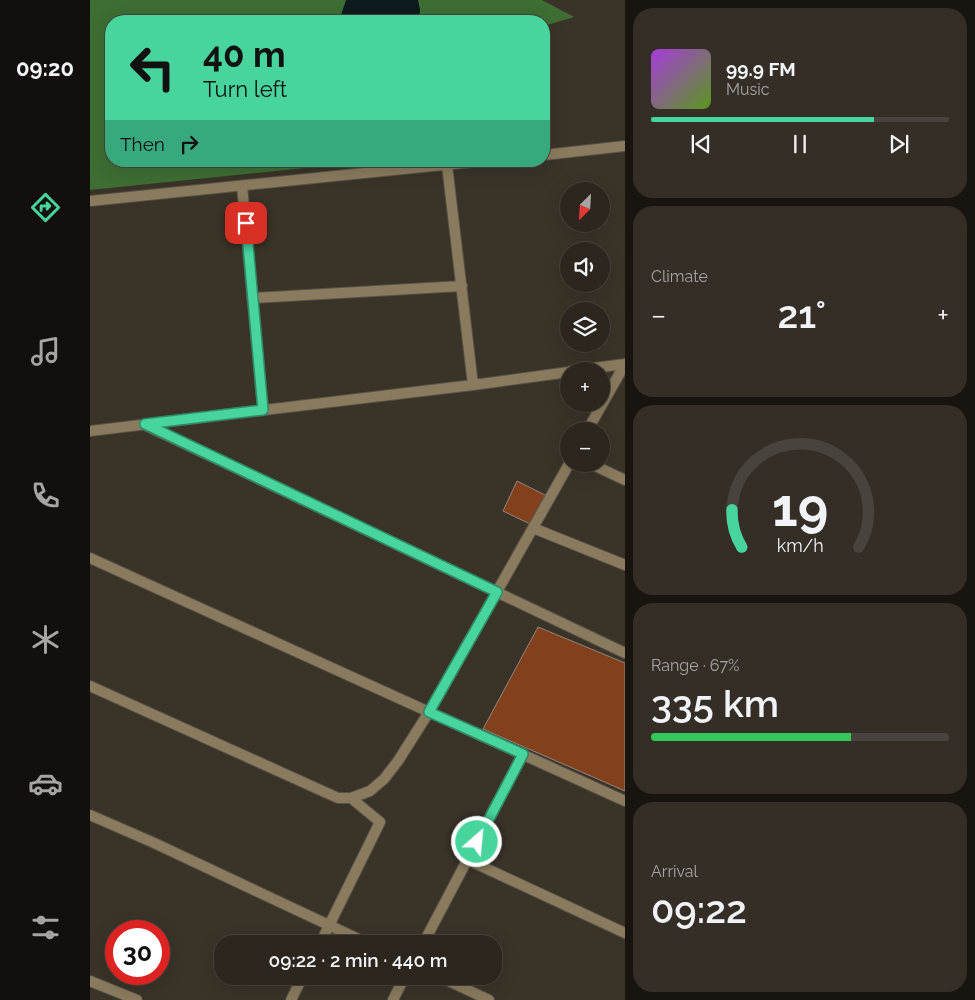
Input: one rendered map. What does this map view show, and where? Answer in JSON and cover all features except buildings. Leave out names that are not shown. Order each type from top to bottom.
[{"type":"street","points":[[550,154],[625,146]]},
{"type":"street","points":[[90,202],[427,167]]},
{"type":"street","points":[[447,167],[473,385]]},
{"type":"street","points":[[242,186],[263,410]]},
{"type":"street","points":[[252,298],[462,286]]},
{"type":"street","points":[[610,366],[625,364]]},
{"type":"street","points":[[592,422],[625,364]]},
{"type":"street","points":[[90,431],[473,385],[560,372]]},
{"type":"street","points":[[145,424],[625,653]]},
{"type":"street","points":[[90,686],[338,798],[351,798],[370,790],[384,779],[398,761],[429,712],[564,472]]},
{"type":"street","points":[[608,472],[625,480]]},
{"type":"street","points":[[533,528],[625,565]]},
{"type":"street","points":[[90,558],[625,801]]},
{"type":"street","points":[[428,935],[523,754]]},
{"type":"street","points":[[325,935],[380,822],[351,798]]},
{"type":"street","points":[[90,815],[351,935]]},
{"type":"street","points":[[468,860],[625,933]]},
{"type":"street","points":[[90,981],[137,1000]]},
{"type":"street","points":[[291,1000],[298,985]]},
{"type":"street","points":[[393,1000],[400,985]]},
{"type":"street","points":[[457,985],[489,1000]]},
{"type":"green space","points":[[90,0],[542,0],[574,17],[550,24],[550,15],[105,15],[105,167],[314,167],[90,190]]},
{"type":"shaded area","points":[[346,0],[418,0],[420,10],[420,15],[341,15]]},
{"type":"route","points":[[246,223],[263,410],[145,424],[497,592],[429,712],[523,754],[477,842]]}]
